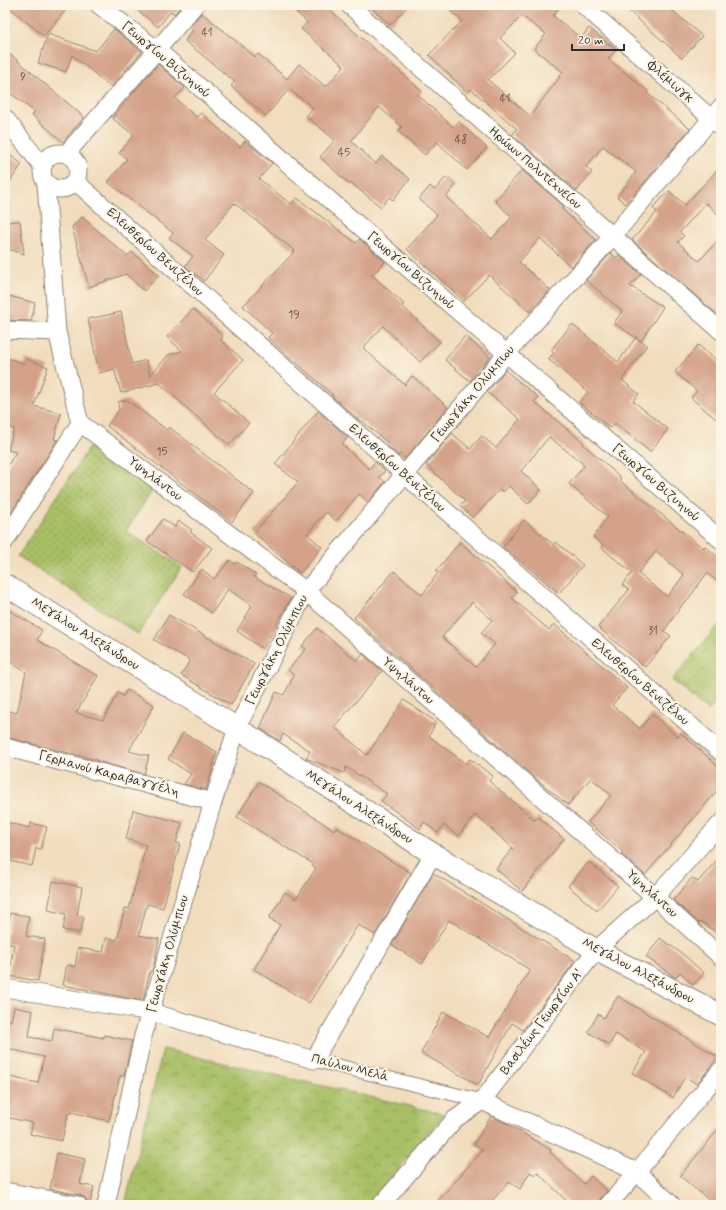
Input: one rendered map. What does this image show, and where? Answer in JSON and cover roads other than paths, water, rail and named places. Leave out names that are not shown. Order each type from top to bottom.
[{"type":"street","name":"Γεωργίου Βιζυηνού","points":[[99,5],[157,50],[721,540]]},
{"type":"street","points":[[66,154],[195,5]]},
{"type":"street","name":"Ηρώων Πολυτεχνείου","points":[[349,5],[721,331]]},
{"type":"street","name":"Φλέμινγκ","points":[[583,5],[718,118]]},
{"type":"street","points":[[5,118],[44,175],[56,188],[66,188],[75,181],[78,173],[77,165],[73,158],[66,154],[60,153],[49,157],[45,162],[44,175],[57,332],[80,423],[5,541]]},
{"type":"street","name":"Γεωργάκη Ολύμπιου","points":[[106,1205],[143,1036],[213,802],[237,728],[306,591],[506,354],[718,118]]},
{"type":"street","name":"Ελευθερίου Βενιζέλου","points":[[75,181],[405,475],[721,752]]},
{"type":"street","points":[[5,330],[57,332]]},
{"type":"street","name":"Υψηλάντου","points":[[80,423],[306,591],[655,897],[721,957]]},
{"type":"street","name":"Μεγάλου Αλεξάνδρου","points":[[5,585],[237,728],[433,854],[596,950],[721,1015]]},
{"type":"street","name":"Γερμανού Καραβαγγέλη","points":[[5,747],[213,802]]},
{"type":"street","name":"Βασιλέως Γεωργίου Α'","points":[[381,1205],[454,1119],[482,1101],[596,950],[655,897],[721,823]]},
{"type":"street","points":[[314,1060],[433,854]]},
{"type":"street","name":"Παύλου Μελά","points":[[5,988],[151,1012],[314,1060],[482,1101],[637,1172],[672,1205]]},
{"type":"street","points":[[608,1205],[721,1070]]},
{"type":"street","points":[[5,1190],[78,1205]]}]
